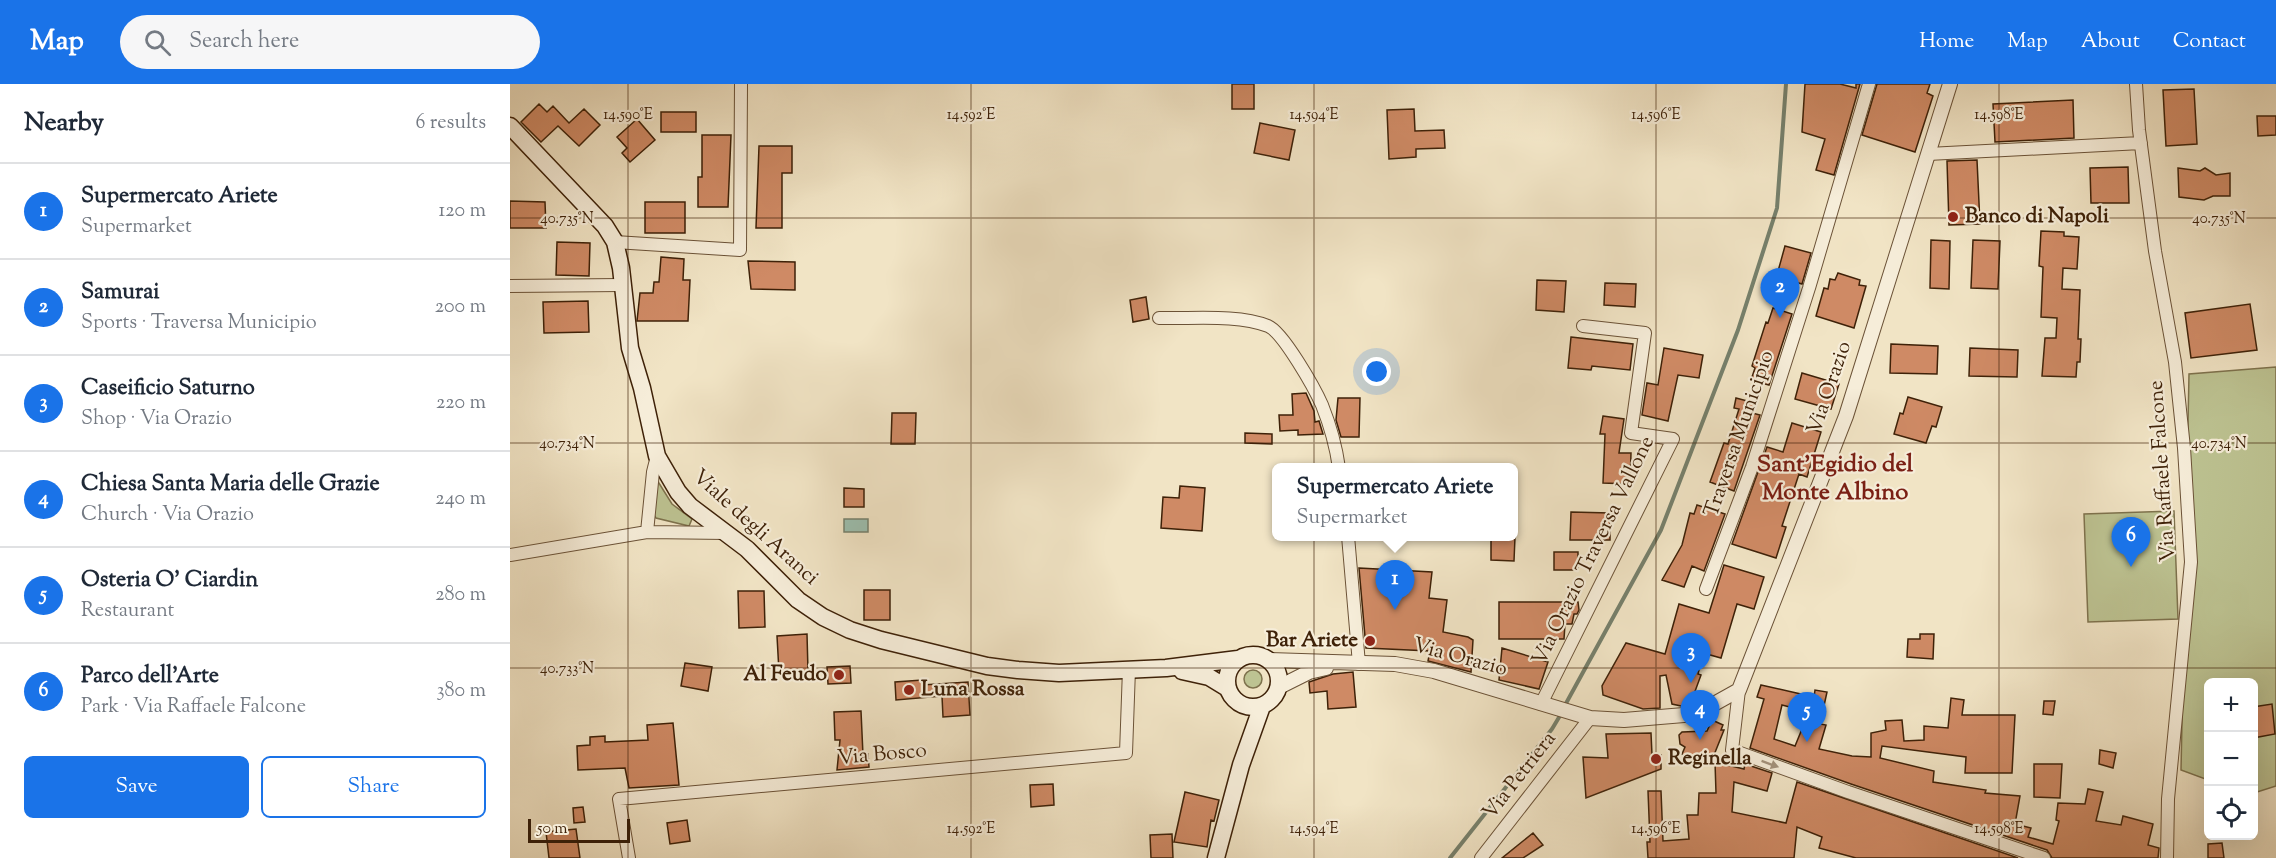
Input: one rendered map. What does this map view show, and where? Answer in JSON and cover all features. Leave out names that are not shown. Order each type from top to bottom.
[{"type":"main road","name":"Viale degli Aranci","points":[[510,126],[605,226],[615,242],[621,268],[630,348],[642,388],[657,456],[678,492],[690,506],[747,549],[798,600],[823,617],[850,630],[928,652],[1008,669],[1059,672],[1166,668]]},
{"type":"main road","points":[[1166,668],[1254,655],[1269,660],[1278,672],[1279,687],[1275,695],[1262,706],[1241,765],[1216,858]]},
{"type":"main road","points":[[1227,688],[1228,672],[1238,659]]},
{"type":"main road","points":[[1166,668],[1209,677],[1227,688],[1240,704],[1247,707],[1262,706]]},
{"type":"main road","points":[[1240,704],[1246,731],[1241,765]]},
{"type":"street","points":[[615,242],[740,250],[741,84]]},
{"type":"street","name":"Traversa Municipio","points":[[1706,588],[1755,456],[1809,288],[1869,84]]},
{"type":"street","name":"Via Orazio","points":[[1739,690],[1846,416],[1950,84]]},
{"type":"street","name":"Via Raffaele Falcone","points":[[2136,84],[2141,144],[2155,251],[2175,362],[2184,448],[2191,562],[2168,799],[2167,858]]},
{"type":"street","points":[[1929,154],[2141,144]]},
{"type":"street","points":[[510,286],[622,285]]},
{"type":"street","points":[[1159,318],[1248,320],[1272,327],[1287,345],[1321,404],[1338,463]]},
{"type":"street","name":"Via Orazio Traversa Vallone","points":[[1541,704],[1673,439],[1631,433],[1645,333],[1583,326]]},
{"type":"street","points":[[647,532],[652,472],[657,456]]},
{"type":"street","points":[[510,555],[647,532],[727,533]]},
{"type":"street","points":[[1348,541],[1354,664]]},
{"type":"street","points":[[1269,660],[1354,664]]},
{"type":"street","points":[[1279,687],[1309,672],[1354,664]]},
{"type":"street","name":"Via Orazio","points":[[1354,664],[1395,664],[1434,671],[1590,718]]},
{"type":"street","name":"Via Bosco","points":[[629,858],[619,799],[1126,753],[1129,669]]},
{"type":"street","points":[[1590,718],[1624,720],[1696,714],[1739,690]]},
{"type":"street","points":[[1739,690],[1732,750],[2044,858]]},
{"type":"street","name":"Via Petriera","points":[[1481,858],[1590,718]]},
{"type":"green space","points":[[2276,367],[2276,786],[2258,792],[2258,678],[2204,678],[2204,779],[2181,770],[2189,374]]},
{"type":"green space","points":[[657,480],[672,504],[692,519],[689,526],[656,518],[654,515]]},
{"type":"green space","points":[[2174,511],[2178,619],[2088,622],[2084,514]]},
{"type":"green space","points":[[1253,670],[1259,673],[1262,679],[1259,685],[1253,688],[1247,685],[1244,679],[1247,673]]},
{"type":"shaded area","points":[[844,519],[868,519],[868,532],[844,532]]},
{"type":"building","points":[[1232,84],[1254,84],[1254,109],[1232,109]]},
{"type":"building","points":[[1805,84],[1840,84],[1856,88],[1856,84],[1860,84],[1834,175],[1816,170],[1825,139],[1802,132]]},
{"type":"building","points":[[1877,84],[1930,84],[1927,93],[1933,96],[1915,152],[1862,135]]},
{"type":"building","points":[[2194,89],[2197,144],[2166,146],[2163,90]]},
{"type":"building","points":[[2073,100],[2074,138],[1995,142],[1993,104]]},
{"type":"building","points":[[539,104],[547,112],[553,106],[569,123],[584,109],[600,125],[579,146],[558,126],[541,142],[521,122]]},
{"type":"building","points":[[1414,109],[1415,131],[1444,130],[1445,148],[1416,149],[1416,157],[1389,159],[1387,110]]},
{"type":"building","points":[[661,112],[696,112],[696,132],[661,132]]},
{"type":"building","points":[[2257,116],[2276,116],[2276,135],[2258,136]]},
{"type":"building","points":[[637,119],[655,140],[630,162],[622,153],[627,148],[617,137]]},
{"type":"building","points":[[1260,123],[1295,130],[1289,160],[1254,153]]},
{"type":"building","points":[[702,135],[731,135],[728,207],[698,207],[698,177],[702,177]]},
{"type":"building","points":[[759,146],[792,146],[792,173],[782,173],[782,228],[756,228]]},
{"type":"building","points":[[1977,160],[1980,224],[1949,225],[1947,161]]},
{"type":"building","points":[[2128,167],[2129,203],[2091,203],[2090,168]]},
{"type":"building","points":[[2178,168],[2200,171],[2205,168],[2216,175],[2230,173],[2230,196],[2213,196],[2204,200],[2179,197]]},
{"type":"building","points":[[510,201],[545,202],[546,228],[510,228]]},
{"type":"building","points":[[645,202],[685,202],[685,233],[645,233]]},
{"type":"building","points":[[2041,231],[2064,232],[2064,236],[2079,237],[2077,269],[2063,268],[2062,289],[2080,290],[2078,339],[2081,339],[2080,362],[2077,362],[2076,377],[2042,376],[2045,338],[2056,338],[2057,318],[2041,317],[2043,267],[2039,266]]},
{"type":"building","points":[[1931,240],[1950,241],[1949,289],[1930,288]]},
{"type":"building","points":[[1973,240],[2000,241],[1998,289],[1971,288]]},
{"type":"building","points":[[557,242],[590,243],[589,276],[556,275]]},
{"type":"building","points":[[1785,246],[1811,253],[1802,284],[1795,282],[1793,287],[1775,282]]},
{"type":"building","points":[[661,257],[684,259],[683,280],[690,280],[688,321],[637,321],[640,293],[653,293],[654,282],[659,282]]},
{"type":"building","points":[[748,261],[795,262],[795,290],[751,289]]},
{"type":"building","points":[[1838,273],[1860,280],[1859,285],[1866,286],[1854,328],[1816,316],[1824,288],[1828,289],[1830,279],[1835,280]]},
{"type":"building","points":[[1537,280],[1566,281],[1564,312],[1536,310]]},
{"type":"building","points":[[1605,283],[1636,284],[1635,307],[1604,305]]},
{"type":"building","points":[[1146,297],[1149,319],[1133,322],[1130,300]]},
{"type":"building","points":[[588,301],[589,332],[544,333],[543,302]]},
{"type":"building","points":[[2250,304],[2257,350],[2191,358],[2185,313]]},
{"type":"building","points":[[1773,308],[1792,314],[1769,385],[1751,380],[1755,368],[1752,366],[1766,322],[1768,323]]},
{"type":"building","points":[[1571,337],[1633,344],[1630,370],[1592,366],[1591,370],[1568,368]]},
{"type":"building","points":[[1891,344],[1938,346],[1937,374],[1890,373]]},
{"type":"building","points":[[1664,348],[1703,355],[1699,378],[1678,375],[1668,421],[1642,415],[1647,383],[1658,385]]},
{"type":"building","points":[[1970,348],[2018,350],[2017,377],[1969,376]]},
{"type":"building","points":[[1802,373],[1839,384],[1831,409],[1795,399]]},
{"type":"building","points":[[1306,393],[1314,411],[1315,422],[1319,421],[1323,434],[1298,435],[1298,430],[1280,431],[1279,415],[1293,415],[1292,394]]},
{"type":"building","points":[[1908,397],[1942,407],[1936,427],[1932,426],[1926,443],[1894,434],[1900,413],[1903,414]]},
{"type":"building","points":[[1338,398],[1360,398],[1359,437],[1341,437],[1336,420]]},
{"type":"building","points":[[1736,398],[1755,403],[1752,413],[1760,415],[1734,491],[1710,482],[1724,443],[1728,444],[1739,409],[1734,408]]},
{"type":"building","points":[[892,413],[916,413],[915,444],[891,444]]},
{"type":"building","points":[[1603,416],[1624,419],[1619,453],[1631,453],[1630,484],[1603,483],[1605,434],[1600,434]]},
{"type":"building","points":[[1792,423],[1821,432],[1807,477],[1799,474],[1782,526],[1786,527],[1776,558],[1732,544],[1767,447],[1783,452]]},
{"type":"building","points":[[1245,433],[1272,434],[1272,444],[1245,443]]},
{"type":"building","points":[[1180,486],[1205,488],[1202,531],[1161,528],[1163,497],[1179,498]]},
{"type":"building","points":[[844,488],[864,489],[864,507],[844,507]]},
{"type":"building","points":[[1697,505],[1725,514],[1704,571],[1692,566],[1684,587],[1662,580],[1682,545],[1690,513],[1694,514]]},
{"type":"building","points":[[1571,512],[1610,513],[1610,540],[1570,540]]},
{"type":"building","points":[[1491,541],[1515,541],[1514,561],[1491,560]]},
{"type":"building","points":[[1554,552],[1578,552],[1578,570],[1554,570]]},
{"type":"building","points":[[1724,565],[1764,577],[1754,609],[1737,604],[1721,658],[1703,653],[1698,674],[1701,675],[1690,705],[1672,704],[1666,675],[1660,676],[1660,708],[1643,709],[1603,695],[1602,686],[1626,643],[1665,654],[1679,604],[1709,613]]},
{"type":"building","points":[[1359,568],[1432,572],[1429,598],[1447,600],[1443,632],[1473,640],[1471,672],[1428,661],[1430,651],[1366,648]]},
{"type":"building","points":[[864,590],[890,590],[890,620],[864,620]]},
{"type":"building","points":[[738,591],[764,591],[765,627],[739,628]]},
{"type":"building","points":[[1499,602],[1578,602],[1579,610],[1577,614],[1574,614],[1572,624],[1565,624],[1564,639],[1499,639]]},
{"type":"building","points":[[807,634],[808,671],[779,672],[777,636]]},
{"type":"building","points":[[1920,634],[1934,634],[1933,659],[1907,657],[1908,639],[1920,639]]},
{"type":"building","points":[[1502,648],[1548,662],[1539,689],[1499,680]]},
{"type":"building","points":[[685,663],[712,667],[708,691],[681,686]]},
{"type":"building","name":"Al Feudo","points":[[850,666],[851,683],[828,684],[827,667]]},
{"type":"building","points":[[1353,672],[1356,707],[1328,709],[1327,691],[1310,693],[1309,682],[1333,674]]},
{"type":"building","points":[[922,680],[922,685],[968,682],[970,715],[943,717],[942,696],[896,700],[895,682]]},
{"type":"building","points":[[1761,685],[1814,697],[1815,690],[1827,692],[1820,724],[1826,725],[1819,749],[1852,756],[1871,757],[1871,733],[1886,730],[1885,721],[1902,720],[1904,741],[1924,740],[1924,726],[1948,728],[1951,698],[1964,700],[1962,715],[2015,715],[2012,773],[1965,773],[1966,757],[1882,746],[1880,758],[1934,771],[1933,782],[1986,790],[1985,793],[2020,796],[2015,824],[2031,828],[2028,837],[2053,844],[2059,821],[2056,820],[2058,803],[2085,804],[2088,789],[2103,792],[2096,821],[2121,825],[2123,816],[2153,824],[2148,845],[2159,848],[2158,858],[2052,858],[2047,850],[1750,748],[1764,699],[1757,697]],"holes":[[[1782,705],[1809,712],[1795,746],[1774,739]]]},
{"type":"building","points":[[2044,701],[2055,701],[2053,715],[2043,714]]},
{"type":"building","points":[[2272,704],[2275,734],[2258,737],[2258,706]]},
{"type":"building","points":[[861,711],[863,755],[868,754],[869,767],[837,770],[840,740],[835,740],[834,712]]},
{"type":"building","points":[[1712,720],[1723,725],[1721,730],[1724,730],[1710,765],[1682,754],[1685,747],[1680,744],[1679,735],[1682,732],[1707,731]]},
{"type":"building","points":[[673,723],[679,785],[629,788],[625,768],[578,770],[577,746],[590,745],[590,737],[605,736],[605,742],[648,740],[647,725]]},
{"type":"building","points":[[1651,733],[1652,755],[1661,755],[1661,769],[1586,798],[1583,757],[1608,758],[1606,734]]},
{"type":"building","points":[[2100,750],[2116,753],[2113,768],[2099,764]]},
{"type":"building","points":[[1715,762],[1744,769],[1745,764],[1772,773],[1767,791],[1734,782],[1732,812],[1786,823],[1797,782],[2018,858],[1856,858],[1819,848],[1822,837],[1797,827],[1794,858],[1648,858],[1647,842],[1650,842],[1648,791],[1661,791],[1663,841],[1689,839],[1687,815],[1698,815],[1699,793],[1716,793]]},
{"type":"building","points":[[2034,764],[2062,764],[2060,798],[2034,797]]},
{"type":"building","points":[[1053,784],[1054,805],[1031,807],[1030,785]]},
{"type":"building","points":[[1185,792],[1219,800],[1214,821],[1211,820],[1207,847],[1174,842]]},
{"type":"building","points":[[583,807],[585,822],[574,823],[573,808]]},
{"type":"building","points":[[687,820],[690,841],[670,844],[667,823]]},
{"type":"building","points":[[576,829],[580,858],[549,858],[546,832]]},
{"type":"building","points":[[1533,833],[1543,845],[1523,858],[1502,858]]},
{"type":"building","points":[[1172,834],[1173,858],[1151,858],[1150,835]]},
{"type":"building","points":[[2222,843],[2224,858],[2208,858],[2208,844]]},
{"type":"waterway","points":[[1564,707],[1661,530],[1738,330],[1777,208],[1786,84]]},
{"type":"waterway","points":[[1450,858],[1552,729],[1561,714]]},
{"type":"place","name":"Banco di Napoli","points":[[1953,217]]},
{"type":"place","name":"Samurai","points":[[1780,318]]},
{"type":"place","name":"Parco dell'Arte","points":[[2131,567]]},
{"type":"place","name":"Supermercato Ariete","points":[[1395,610]]},
{"type":"place","name":"Bar Ariete","points":[[1370,641]]},
{"type":"place","name":"Al Feudo","points":[[839,675]]},
{"type":"place","name":"Caseificio Saturno","points":[[1691,683]]},
{"type":"place","name":"Luna Rossa","points":[[909,690]]},
{"type":"place","name":"Chiesa Santa Maria delle Grazie","points":[[1700,740]]},
{"type":"place","name":"Osteria O' Ciardin","points":[[1807,742]]},
{"type":"place","name":"Reginella","points":[[1656,759]]},
{"type":"district","name":"Sant'Egidio del Monte Albino","points":[[1835,479]]}]
